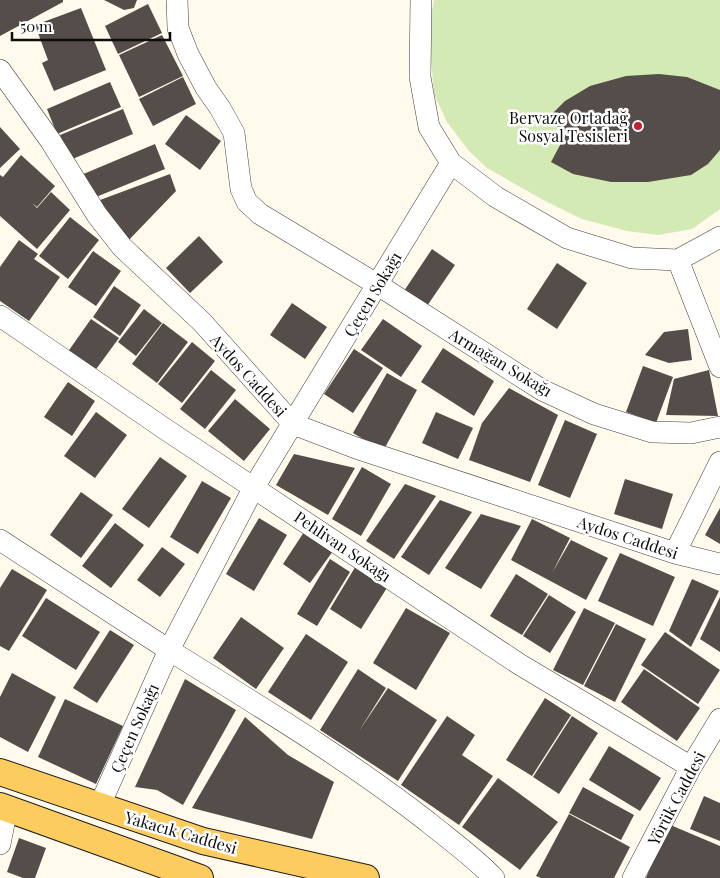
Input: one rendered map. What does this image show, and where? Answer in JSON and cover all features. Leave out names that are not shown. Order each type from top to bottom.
[{"type":"main road","name":"Yakacık Caddesi","points":[[0,772],[203,841],[366,878]]},
{"type":"main road","name":"Yakacık Caddesi","points":[[2,807],[160,871],[200,878]]},
{"type":"street","name":"Armağan Sokağı","points":[[177,0],[178,28],[188,54],[206,88],[234,133],[238,157],[238,176],[247,202],[260,214],[378,285],[542,390],[594,414],[652,432],[691,433],[720,427]]},
{"type":"street","points":[[418,1],[420,77],[429,126],[451,163],[496,197],[567,238],[632,258],[678,260],[720,237]]},
{"type":"street","name":"Aydos Caddesi","points":[[0,70],[50,140],[97,216],[122,247],[202,322],[293,424],[356,448],[675,553],[720,564]]},
{"type":"street","name":"Çeçen Sokağı","points":[[99,807],[169,650],[254,487],[451,163]]},
{"type":"street","points":[[678,260],[720,368]]},
{"type":"street","name":"Pehlivan Sokağı","points":[[0,316],[165,429],[519,664],[691,767]]},
{"type":"street","points":[[675,553],[720,462]]},
{"type":"street","points":[[0,540],[169,650],[329,750],[405,804],[478,862],[494,878]]},
{"type":"street","name":"Yörük Caddesi","points":[[633,878],[691,767],[720,719]]},
{"type":"street","points":[[0,844],[2,807]]},
{"type":"green space","points":[[434,0],[720,0],[720,209],[692,229],[658,235],[627,231],[582,219],[545,201],[487,168],[469,151],[447,122],[434,94],[431,60],[431,15]]},
{"type":"building","points":[[0,0],[63,0],[63,2],[0,36]]},
{"type":"building","points":[[104,0],[137,0],[134,8],[124,10]]},
{"type":"building","points":[[148,4],[162,33],[118,54],[105,26]]},
{"type":"building","points":[[81,8],[106,70],[54,91],[42,63],[48,60],[35,25]]},
{"type":"building","points":[[162,35],[183,76],[139,97],[119,55]]},
{"type":"building","name":"Bervaze Ortadağ Sosyal Tesisleri","points":[[659,74],[687,77],[720,90],[720,150],[708,164],[691,175],[648,182],[611,182],[573,174],[551,162],[567,132],[546,120],[565,101],[590,86],[626,76]]},
{"type":"building","points":[[183,77],[196,104],[153,126],[139,99]]},
{"type":"building","points":[[110,82],[121,107],[57,134],[47,109]]},
{"type":"building","points":[[123,109],[133,134],[70,160],[60,135]]},
{"type":"building","points":[[186,115],[221,141],[200,170],[165,144]]},
{"type":"building","points":[[0,127],[20,149],[0,168]]},
{"type":"building","points":[[155,144],[165,169],[91,199],[81,175]]},
{"type":"building","points":[[21,155],[55,186],[37,207],[32,203],[37,208],[51,192],[70,210],[37,249],[0,216],[0,175],[3,177]]},
{"type":"building","points":[[170,174],[176,191],[126,243],[100,200]]},
{"type":"building","points":[[70,217],[99,240],[68,279],[39,256]]},
{"type":"building","points":[[199,236],[223,262],[190,293],[166,268]]},
{"type":"building","points":[[19,240],[38,254],[34,259],[60,277],[29,321],[0,301],[0,267]]},
{"type":"building","points":[[432,249],[455,265],[427,306],[404,291]]},
{"type":"building","points":[[93,251],[121,271],[96,306],[68,287]]},
{"type":"building","points":[[557,263],[587,283],[557,329],[527,309]]},
{"type":"building","points":[[114,286],[141,305],[120,336],[93,317]]},
{"type":"building","points":[[292,303],[327,327],[305,359],[270,335]]},
{"type":"building","points":[[144,309],[162,323],[136,356],[118,342]]},
{"type":"building","points":[[91,319],[119,338],[94,372],[67,353]]},
{"type":"building","points":[[383,319],[422,346],[401,377],[361,350]]},
{"type":"building","points":[[163,323],[188,342],[157,383],[132,364]]},
{"type":"building","points":[[688,329],[692,360],[669,363],[645,355],[664,332]]},
{"type":"building","points":[[192,342],[215,361],[182,403],[158,384]]},
{"type":"building","points":[[443,348],[494,381],[474,416],[421,382]]},
{"type":"building","points":[[354,349],[383,368],[353,413],[324,394]]},
{"type":"building","points":[[643,366],[673,377],[656,423],[626,412]]},
{"type":"building","points":[[211,370],[236,390],[205,429],[180,409]]},
{"type":"building","points":[[709,370],[718,416],[666,415],[674,379]]},
{"type":"building","points":[[387,373],[417,390],[383,451],[353,433]]},
{"type":"building","points":[[68,382],[95,401],[72,436],[44,417]]},
{"type":"building","points":[[509,388],[558,415],[530,482],[469,460],[482,423]]},
{"type":"building","points":[[235,399],[270,429],[244,461],[208,431]]},
{"type":"building","points":[[96,412],[127,435],[95,478],[64,456]]},
{"type":"building","points":[[436,412],[473,428],[458,459],[422,443]]},
{"type":"building","points":[[565,420],[597,434],[570,498],[538,485]]},
{"type":"building","points":[[294,454],[355,468],[328,515],[276,485]]},
{"type":"building","points":[[160,457],[187,476],[149,528],[122,509]]},
{"type":"building","points":[[362,467],[391,484],[361,536],[332,519]]},
{"type":"building","points":[[625,479],[673,494],[662,529],[614,514]]},
{"type":"building","points":[[202,481],[231,498],[198,554],[170,537]]},
{"type":"building","points":[[405,484],[436,496],[394,559],[366,541]]},
{"type":"building","points":[[81,492],[113,515],[81,558],[50,535]]},
{"type":"building","points":[[440,500],[472,512],[429,575],[401,557]]},
{"type":"building","points":[[720,508],[720,544],[705,535]]},
{"type":"building","points":[[481,514],[521,526],[481,589],[445,568]]},
{"type":"building","points":[[259,518],[287,535],[254,591],[226,574]]},
{"type":"building","points":[[532,519],[570,538],[552,573],[571,540],[608,558],[586,600],[511,560]]},
{"type":"building","points":[[115,523],[144,545],[111,588],[82,566]]},
{"type":"building","points":[[304,532],[333,551],[310,583],[283,564]]},
{"type":"building","points":[[162,547],[185,564],[160,597],[137,580]]},
{"type":"building","points":[[620,553],[675,577],[653,626],[598,601]]},
{"type":"building","points":[[330,559],[350,572],[317,626],[297,614]]},
{"type":"building","points":[[357,564],[390,583],[361,629],[330,609]]},
{"type":"building","points":[[12,569],[47,590],[9,651],[0,646],[0,588]]},
{"type":"building","points":[[516,574],[548,594],[522,635],[490,616]]},
{"type":"building","points":[[692,579],[719,591],[691,647],[669,631]]},
{"type":"building","points":[[549,595],[576,612],[550,653],[523,636]]},
{"type":"building","points":[[720,597],[720,652],[700,639]]},
{"type":"building","points":[[46,598],[100,632],[76,670],[22,636]]},
{"type":"building","points":[[406,608],[450,633],[416,690],[373,663]]},
{"type":"building","points":[[584,608],[615,623],[583,685],[553,670]]},
{"type":"building","points":[[241,617],[284,648],[256,689],[213,658]]},
{"type":"building","points":[[616,624],[646,639],[615,702],[584,686]]},
{"type":"building","points":[[110,630],[134,645],[97,703],[73,688]]},
{"type":"building","points":[[665,632],[720,670],[698,704],[641,665]]},
{"type":"building","points":[[306,634],[348,662],[311,720],[268,692]]},
{"type":"building","points":[[358,669],[386,688],[359,731],[388,688],[437,720],[398,781],[320,730]]},
{"type":"building","points":[[644,669],[700,708],[677,741],[621,702]]},
{"type":"building","points":[[12,673],[56,697],[28,752],[0,737],[0,697]]},
{"type":"building","points":[[185,679],[236,710],[183,805],[157,790],[135,787]]},
{"type":"building","points":[[545,698],[571,715],[532,776],[506,760]]},
{"type":"building","points":[[65,699],[123,726],[96,784],[38,757]]},
{"type":"building","points":[[447,716],[475,735],[462,755],[493,776],[459,825],[401,785]]},
{"type":"building","points":[[572,716],[598,733],[559,794],[533,777]]},
{"type":"building","points":[[245,717],[288,755],[334,782],[312,839],[192,808]]},
{"type":"building","points":[[609,746],[661,778],[640,811],[589,780]]},
{"type":"building","points":[[498,778],[558,822],[520,870],[462,827]]},
{"type":"building","points":[[583,787],[634,815],[621,840],[569,813]]},
{"type":"building","points":[[704,796],[720,803],[720,841],[690,829]]},
{"type":"building","points":[[569,814],[630,847],[614,878],[541,878],[536,876]]},
{"type":"building","points":[[668,824],[720,846],[720,878],[646,878]]},
{"type":"building","points":[[19,838],[46,848],[35,878],[23,878],[7,872]]},
{"type":"place","name":"Bervaze Ortadağ Sosyal Tesisleri","points":[[638,126]]}]
